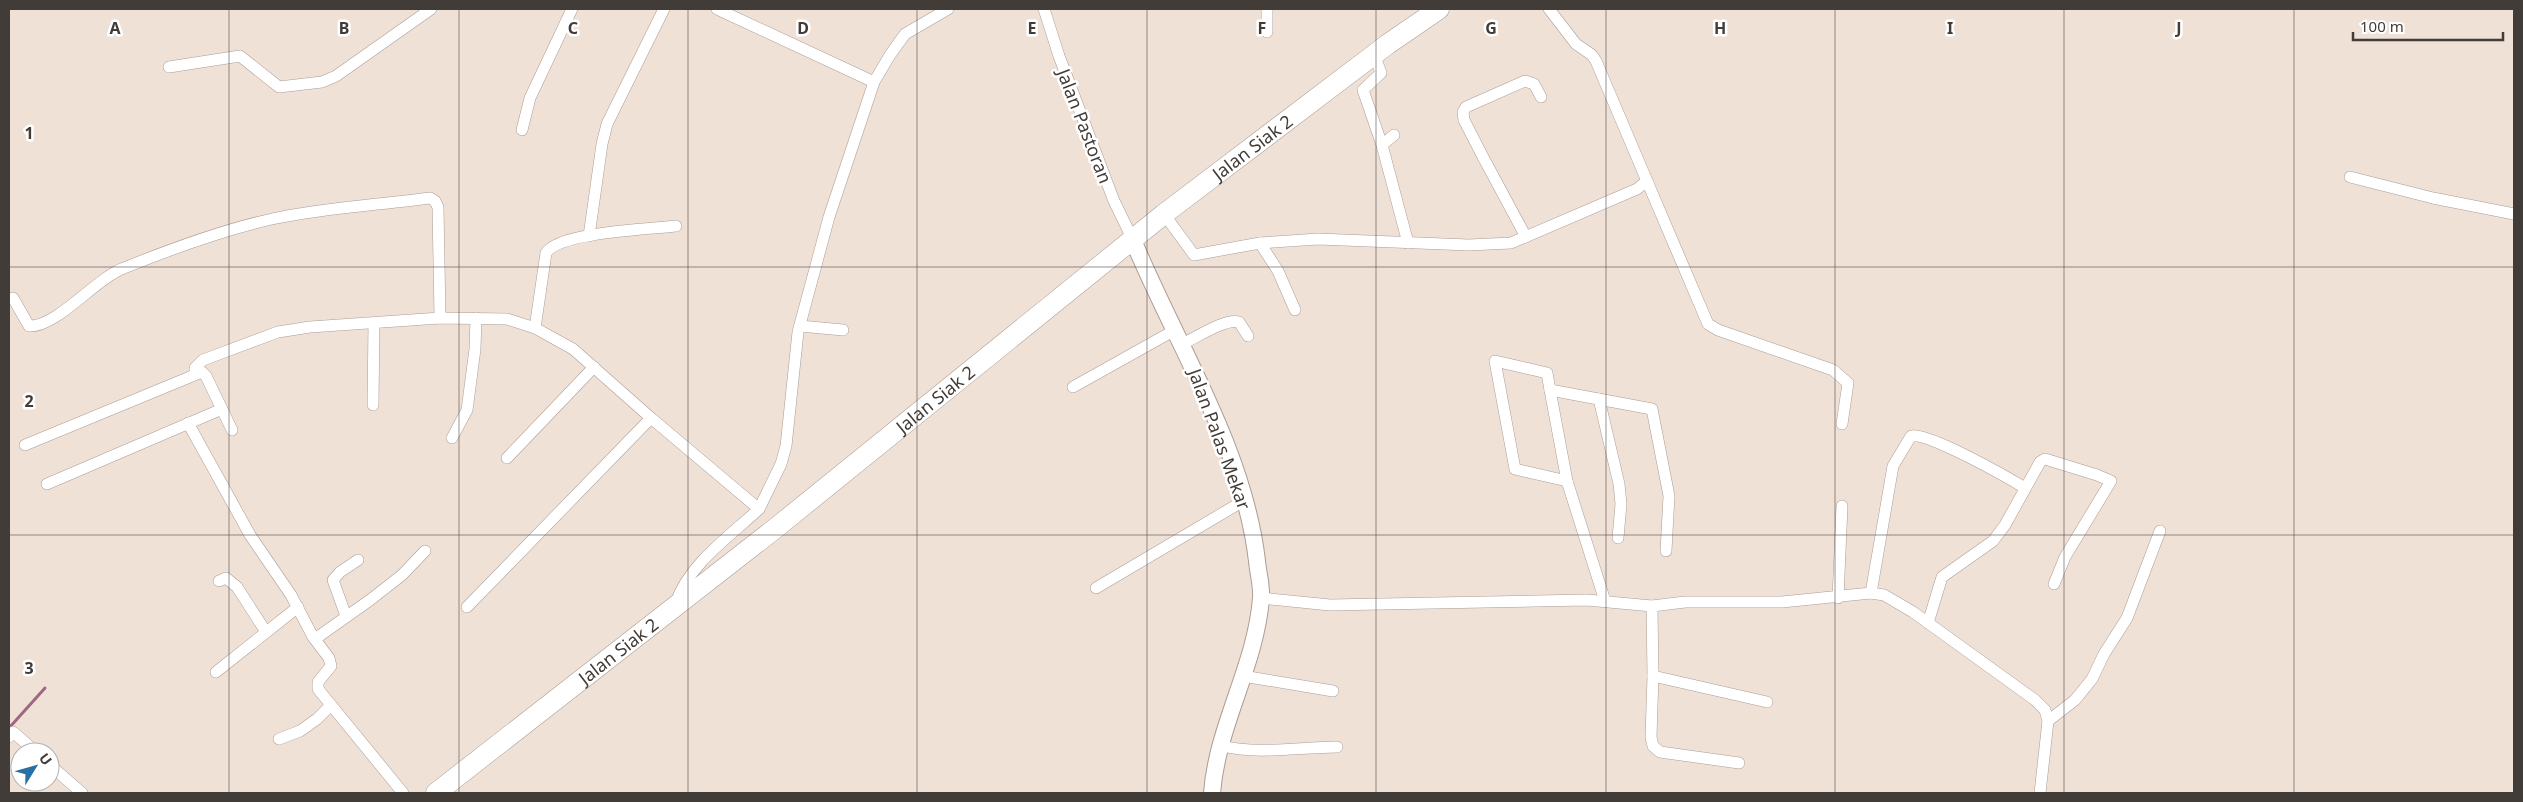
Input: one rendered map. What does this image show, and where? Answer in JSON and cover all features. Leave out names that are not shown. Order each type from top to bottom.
[{"type":"highway","name":"Jalan Siak 2","points":[[436,793],[675,607],[1164,214],[1374,54],[1439,9]]},
{"type":"main road","name":"Jalan Palas Mekar","points":[[1133,240],[1148,277],[1178,337],[1240,482],[1254,538],[1261,598],[1243,676],[1222,746],[1212,793]]},
{"type":"street","points":[[169,67],[240,56],[279,86],[322,82],[336,76],[431,9]]},
{"type":"street","points":[[522,130],[530,98],[572,9]]},
{"type":"street","points":[[589,236],[602,144],[607,124],[664,9]]},
{"type":"street","points":[[717,9],[733,12],[874,82]]},
{"type":"street","points":[[675,607],[680,590],[692,572],[759,509],[781,464],[786,446],[800,326],[830,217],[874,82],[890,54],[905,34],[948,9]]},
{"type":"street","name":"Jalan Pastoran","points":[[1044,9],[1059,56],[1114,201],[1133,240]]},
{"type":"street","points":[[1267,9],[1267,32]]},
{"type":"street","points":[[1549,9],[1576,44],[1592,55],[1596,61],[1708,324],[1718,330],[1833,370],[1842,375],[1848,383],[1842,424]]},
{"type":"street","points":[[1374,54],[1381,73],[1363,90],[1382,145],[1408,243]]},
{"type":"street","points":[[1526,237],[1483,158],[1464,120],[1463,112],[1466,107],[1525,81],[1534,84],[1541,97]]},
{"type":"street","points":[[1382,145],[1394,135]]},
{"type":"street","points":[[2350,177],[2433,198],[2514,214]]},
{"type":"street","points":[[1164,214],[1194,255],[1260,243],[1318,239],[1469,245],[1511,243],[1637,189],[1647,181]]},
{"type":"street","points":[[13,298],[24,321],[29,326],[37,327],[117,270],[196,242],[271,220],[430,198],[436,200],[438,207],[440,318]]},
{"type":"street","points":[[535,328],[546,253],[553,245],[563,240],[676,226]]},
{"type":"street","points":[[1260,243],[1274,264],[1295,310]]},
{"type":"street","points":[[196,373],[195,368],[203,360],[278,332],[310,327],[440,318],[507,319],[535,328],[573,349],[759,509]]},
{"type":"street","points":[[452,438],[467,410],[476,349],[476,318]]},
{"type":"street","points":[[373,405],[374,322]]},
{"type":"street","points":[[1073,387],[1178,337],[1223,323],[1239,322],[1248,336]]},
{"type":"street","points":[[800,326],[843,330]]},
{"type":"street","points":[[1568,481],[1514,470],[1495,361],[1547,373],[1568,481],[1605,601]]},
{"type":"street","points":[[507,458],[594,366]]},
{"type":"street","points":[[25,445],[196,373],[204,373],[232,430]]},
{"type":"street","points":[[1550,390],[1652,410],[1669,496],[1666,551]]},
{"type":"street","points":[[1598,399],[1619,484],[1621,504],[1618,538]]},
{"type":"street","points":[[47,484],[222,409]]},
{"type":"street","points":[[467,607],[651,418]]},
{"type":"street","points":[[188,423],[250,536],[298,607],[315,639],[329,658],[331,666],[317,686],[331,706],[403,793]]},
{"type":"street","points":[[1871,593],[1893,466],[1911,436],[1924,438],[1969,456],[2025,488]]},
{"type":"street","points":[[1928,623],[1942,577],[1993,541],[2005,525],[2040,462],[2045,459],[2111,481],[2065,557],[2054,584]]},
{"type":"street","points":[[1096,588],[1245,500]]},
{"type":"street","points":[[1838,598],[1842,506]]},
{"type":"street","points":[[2048,721],[2075,700],[2092,679],[2104,654],[2127,618],[2160,531]]},
{"type":"street","points":[[315,639],[402,574],[425,551]]},
{"type":"street","points":[[346,616],[333,580],[340,572],[358,560]]},
{"type":"street","points":[[219,580],[226,578],[237,587],[266,632]]},
{"type":"street","points":[[1261,598],[1330,605],[1605,601],[1652,606],[1686,602],[1736,604],[1838,598],[1871,593],[1884,595],[1928,623],[2036,700],[2045,710],[2048,721],[2040,793]]},
{"type":"street","points":[[1652,606],[1653,676],[1651,737],[1653,746],[1660,752],[1739,763]]},
{"type":"street","points":[[216,672],[298,607]]},
{"type":"street","points":[[1243,676],[1333,691]]},
{"type":"street","points":[[1653,676],[1767,702]]},
{"type":"street","points":[[279,738],[300,731],[318,719],[331,706]]},
{"type":"street","points":[[9,737],[13,732],[24,742]]},
{"type":"street","points":[[1222,746],[1236,750],[1269,751],[1307,747],[1336,747]]},
{"type":"street","points":[[60,774],[82,793]]},
{"type":"waterway","points":[[9,728],[45,688]]}]
